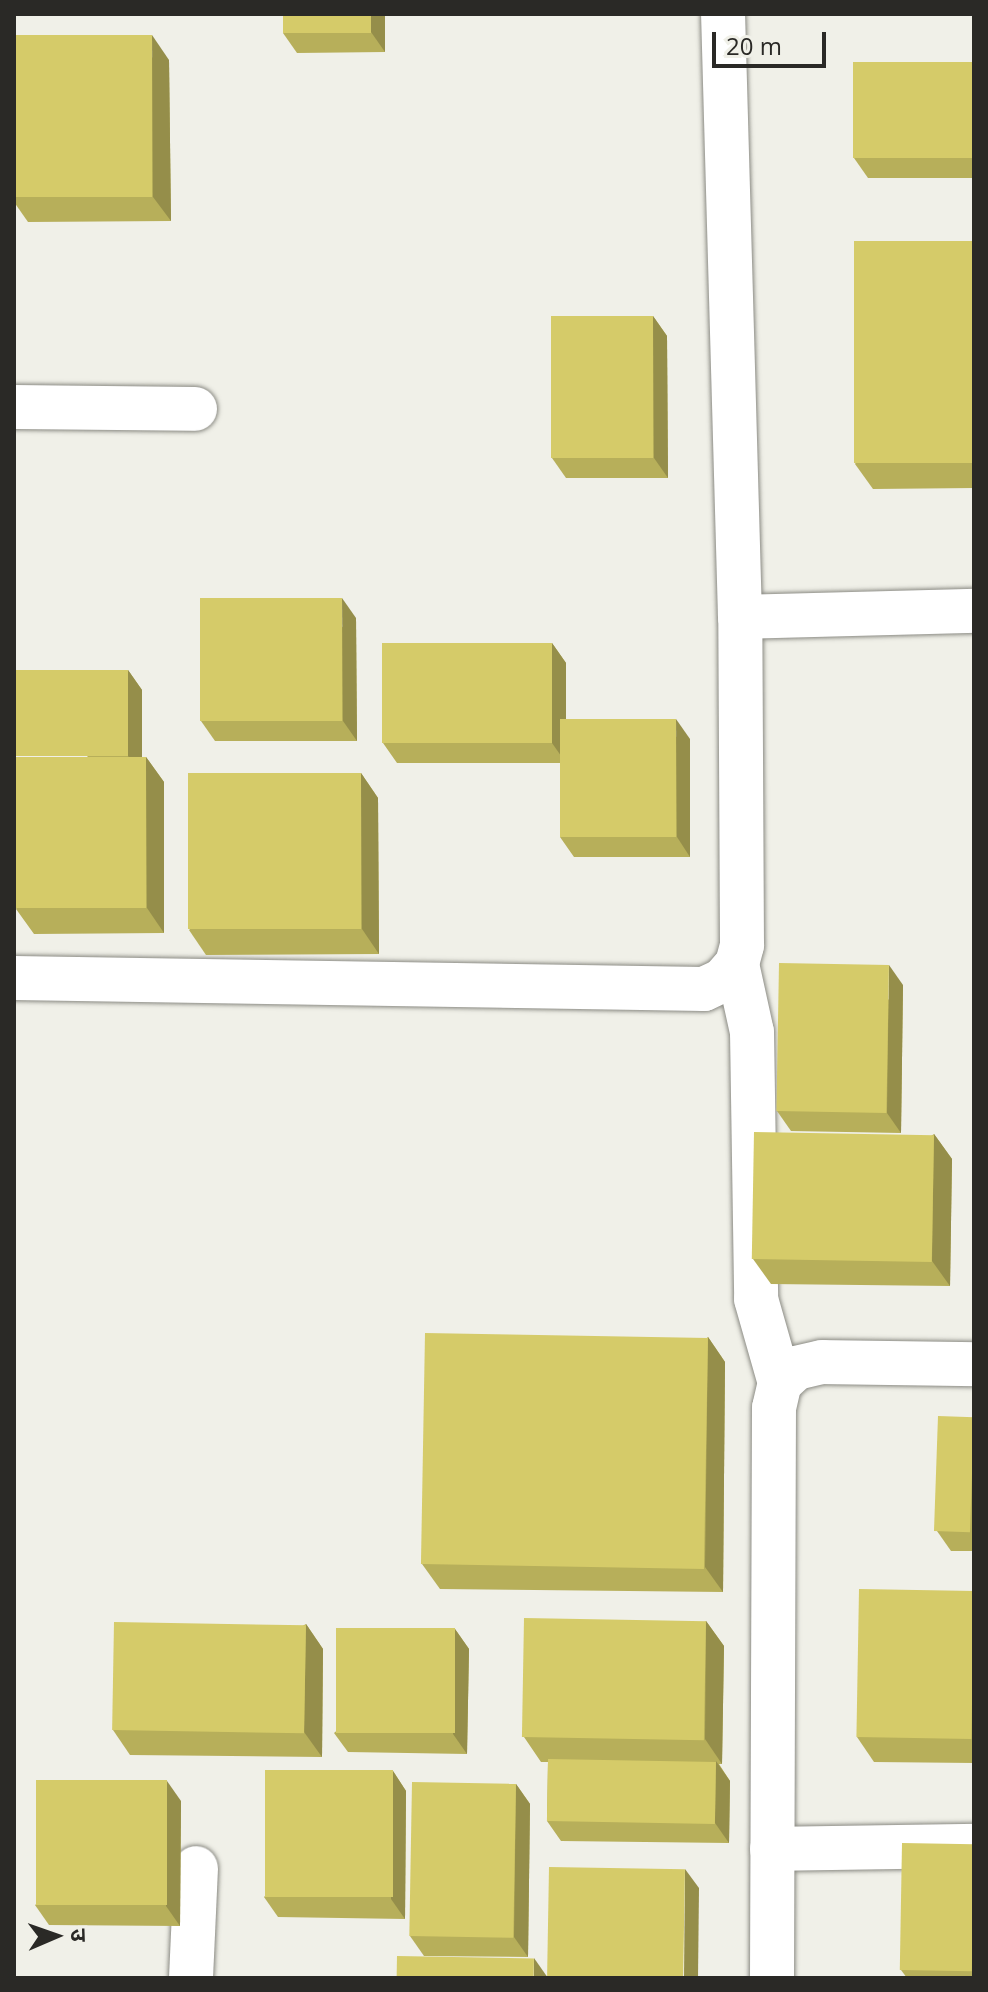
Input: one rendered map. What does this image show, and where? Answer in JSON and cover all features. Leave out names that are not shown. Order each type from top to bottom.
[{"type":"street","points":[[14,978],[704,989],[723,980],[737,964],[742,945],[740,617],[723,14]]},
{"type":"street","points":[[14,407],[195,409]]},
{"type":"street","points":[[740,617],[974,611]]},
{"type":"street","points":[[737,964],[752,1032],[756,1299],[780,1383],[774,1408],[772,1978]]},
{"type":"street","points":[[780,1383],[796,1368],[822,1362],[974,1364]]},
{"type":"street","points":[[772,1849],[974,1846]]},
{"type":"street","points":[[191,1978],[196,1868]]},
{"type":"building","points":[[283,14],[371,14],[371,33],[283,33]]},
{"type":"building","points":[[14,35],[152,35],[152,197],[14,197]]},
{"type":"building","points":[[853,62],[974,62],[974,158],[853,158]]},
{"type":"building","points":[[854,241],[974,241],[974,463],[854,463]]},
{"type":"building","points":[[551,316],[653,316],[653,458],[551,458]]},
{"type":"building","points":[[200,598],[342,598],[342,721],[200,721]]},
{"type":"building","points":[[382,643],[552,643],[552,743],[382,743]]},
{"type":"building","points":[[16,670],[128,670],[128,756],[16,756]]},
{"type":"building","points":[[560,719],[676,719],[676,837],[560,837]]},
{"type":"building","points":[[16,757],[146,757],[146,908],[16,908]]},
{"type":"building","points":[[188,773],[361,773],[361,929],[188,929]]},
{"type":"building","points":[[779,963],[889,965],[886,1113],[776,1111]]},
{"type":"building","points":[[754,1132],[934,1135],[932,1262],[752,1259]]},
{"type":"building","points":[[425,1333],[708,1338],[704,1569],[421,1564]]},
{"type":"building","points":[[938,1416],[974,1417],[970,1532],[934,1531]]},
{"type":"building","points":[[859,1589],[974,1591],[971,1739],[856,1737]]},
{"type":"building","points":[[524,1618],[706,1621],[704,1740],[522,1737]]},
{"type":"building","points":[[114,1622],[306,1625],[304,1733],[112,1730]]},
{"type":"building","points":[[336,1628],[455,1628],[455,1733],[336,1733]]},
{"type":"building","points":[[548,1759],[716,1762],[715,1824],[547,1821]]},
{"type":"building","points":[[265,1770],[393,1770],[393,1897],[265,1897]]},
{"type":"building","points":[[36,1780],[167,1780],[167,1905],[36,1905]]},
{"type":"building","points":[[412,1782],[516,1784],[513,1938],[409,1936]]},
{"type":"building","points":[[902,1843],[974,1844],[972,1971],[900,1970]]},
{"type":"building","points":[[549,1867],[685,1869],[683,1978],[547,1978]]},
{"type":"building","points":[[397,1956],[534,1958],[534,1978],[397,1978]]}]
